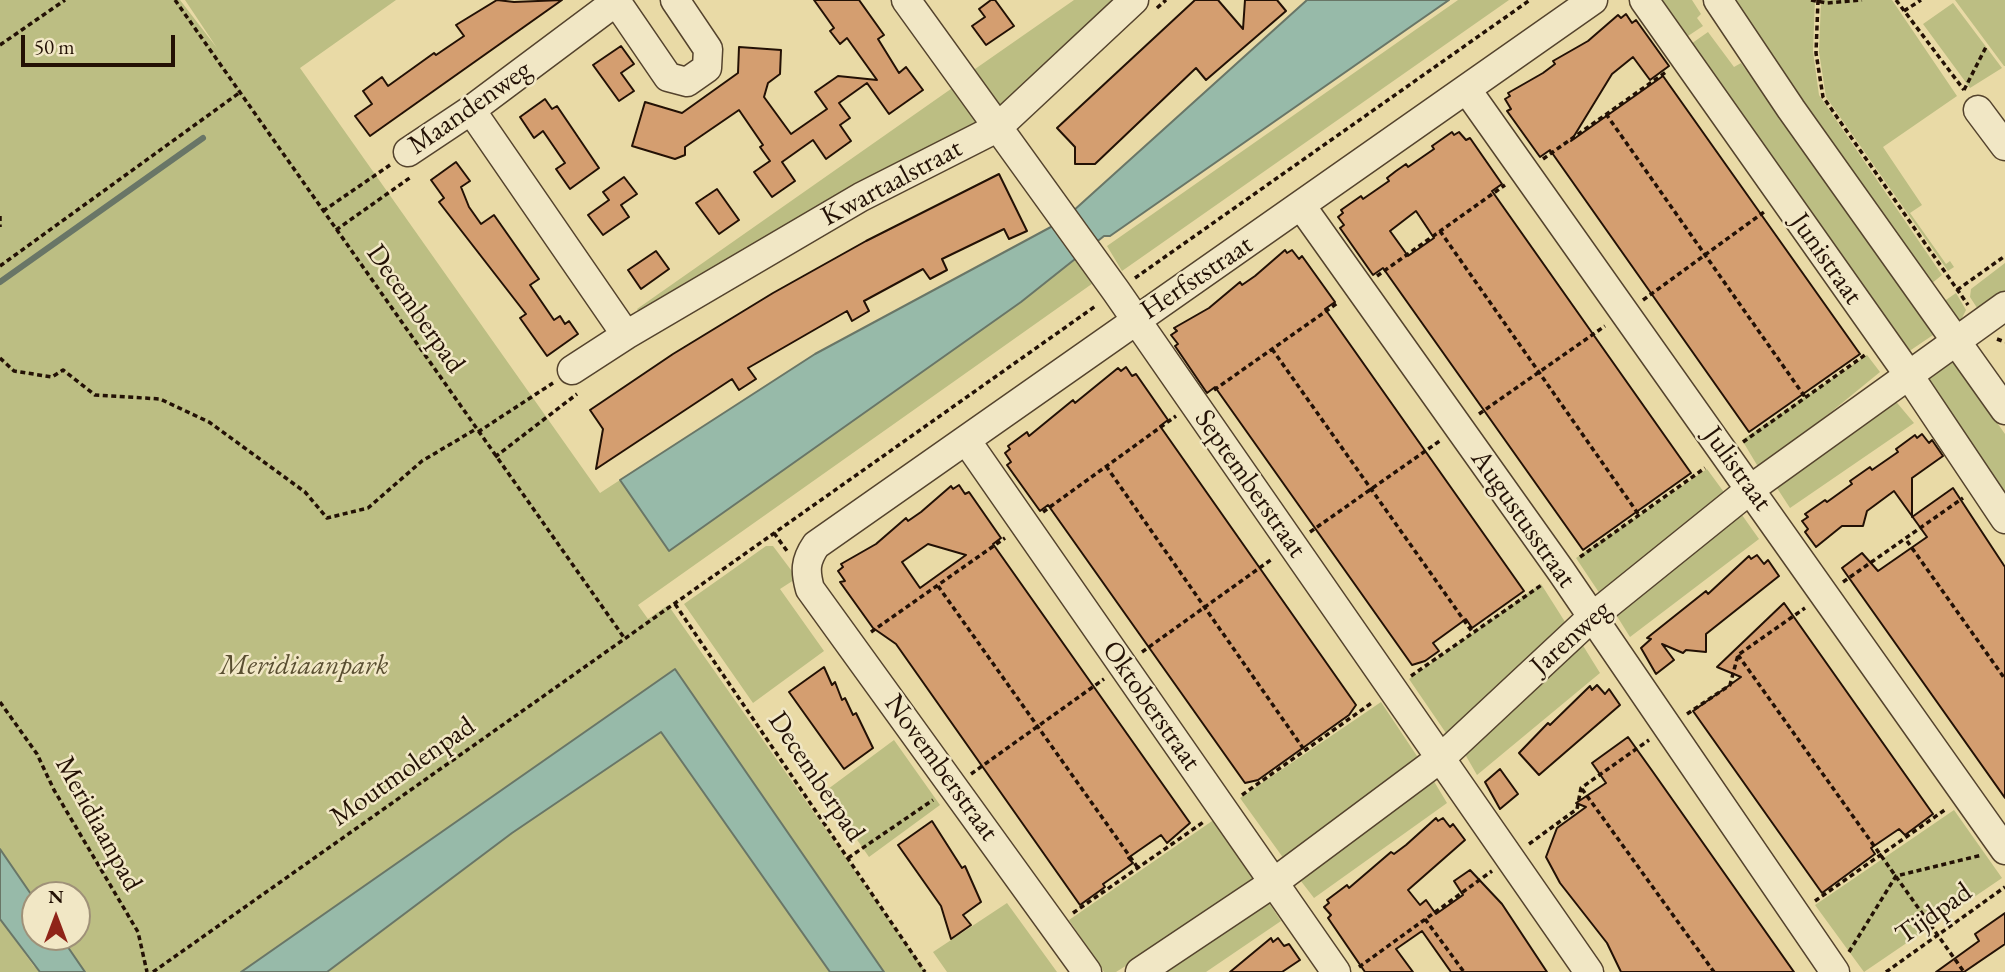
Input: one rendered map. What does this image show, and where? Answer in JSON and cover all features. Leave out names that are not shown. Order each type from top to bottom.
[{"type":"street","name":"Maandenweg","points":[[408,152],[471,110],[617,1],[668,78],[687,82],[707,68],[708,49],[676,0]]},
{"type":"street","name":"Septemberstraat","points":[[905,0],[1293,544],[1589,972]]},
{"type":"street","name":"Kwartaalstraat","points":[[572,370],[626,335],[861,197],[997,128],[1134,0]]},
{"type":"street","name":"Herfststraat","points":[[807,561],[816,545],[1302,207],[1593,0]]},
{"type":"street","name":"Junistraat","points":[[1644,0],[1908,374],[2005,519]]},
{"type":"street","points":[[1718,0],[1791,110],[2005,410]]},
{"type":"street","name":"Julistraat","points":[[1467,90],[1752,488],[2005,850]]},
{"type":"street","points":[[1971,100],[2005,146]]},
{"type":"street","points":[[471,110],[626,335]]},
{"type":"street","name":"Augustusstraat","points":[[1302,207],[1561,571],[1796,915],[1839,967]]},
{"type":"street","name":"Jarenweg","points":[[1139,972],[1273,883],[1442,757],[1592,617],[1752,488],[2005,306]]},
{"type":"street","name":"Oktoberstraat","points":[[966,440],[1336,972]]},
{"type":"street","name":"Novemberstraat","points":[[807,561],[806,575],[810,589],[1087,972]]},
{"type":"path","points":[[0,45],[65,0]]},
{"type":"path","name":"Decemberpad","points":[[175,0],[625,639]]},
{"type":"path","points":[[1811,0],[1862,0]]},
{"type":"path","points":[[1896,0],[1971,100]]},
{"type":"path","points":[[1904,11],[1921,0]]},
{"type":"path","points":[[1818,1],[1816,53],[1823,97],[1990,337],[2005,342]]},
{"type":"path","points":[[1971,100],[1986,47]]},
{"type":"path","points":[[852,645],[1685,58]]},
{"type":"path","points":[[0,266],[239,93]]},
{"type":"path","points":[[1606,114],[1805,397]]},
{"type":"path","name":"Maandenweg","points":[[323,211],[408,152]]},
{"type":"path","points":[[848,858],[1783,198]]},
{"type":"path","points":[[0,216],[0,227]]},
{"type":"path","points":[[1440,231],[1639,516]]},
{"type":"path","points":[[1957,290],[2005,256]]},
{"type":"path","points":[[1054,927],[1884,342]]},
{"type":"path","points":[[1272,349],[1473,633]]},
{"type":"path","points":[[0,358],[14,371],[52,377],[63,370],[95,395],[160,399],[209,422],[305,492],[327,518],[368,508],[422,461],[477,431],[572,370]]},
{"type":"path","points":[[1106,466],[1305,751]]},
{"type":"path","points":[[1907,540],[2005,679]]},
{"type":"path","points":[[938,586],[1138,868]]},
{"type":"path","name":"Decemberpad","points":[[675,604],[925,972]]},
{"type":"path","name":"Moutmolenpad","points":[[153,972],[675,604]]},
{"type":"path","points":[[1738,655],[1964,972]]},
{"type":"path","name":"Meridiaanpad","points":[[0,702],[37,754],[54,790],[138,932],[147,972]]},
{"type":"path","points":[[1581,788],[1714,972]]},
{"type":"path","points":[[1796,915],[1966,795]]},
{"type":"path","points":[[1839,967],[1896,876],[2005,850]]},
{"type":"path","name":"Tijdpad","points":[[1886,972],[2005,887]]},
{"type":"path","points":[[1426,919],[1464,972]]},
{"type":"green space","name":"Meridiaanpark","points":[[0,0],[180,0],[217,48],[185,0],[396,0],[300,68],[600,493],[620,480],[669,551],[1021,302],[1077,256],[1096,281],[638,605],[648,619],[668,605],[926,972],[85,972],[71,951],[91,951],[91,881],[22,881],[0,849]]},
{"type":"green space","points":[[1074,0],[1122,0],[1002,109],[965,76]]},
{"type":"green space","points":[[1458,0],[1509,0],[1122,271],[1107,246]]},
{"type":"green space","points":[[1653,0],[1692,0],[1701,14],[1697,18],[1703,26],[1682,40]]},
{"type":"green space","points":[[1734,0],[1815,0],[1813,51],[1819,95],[1942,275],[1931,284],[1785,81]]},
{"type":"green space","points":[[1821,0],[1892,0],[1957,96],[1883,147],[1922,205],[1910,213],[1946,264],[1950,261],[1954,267],[1948,271],[1826,97],[1819,52]]},
{"type":"green space","points":[[1955,0],[2005,0],[2005,66],[2004,66]]},
{"type":"green space","points":[[1953,3],[2002,68],[1970,88],[1923,24]]},
{"type":"green space","points":[[1708,32],[1734,67],[1741,63],[1936,333],[1908,352],[1688,46]]},
{"type":"green space","points":[[958,84],[980,123],[642,317],[637,309]]},
{"type":"green space","points":[[2005,263],[2005,298],[1981,314],[1970,297],[1971,289]]},
{"type":"green space","points":[[1956,293],[1966,310],[1959,324],[1943,302]]},
{"type":"green space","points":[[1948,353],[2005,434],[2005,498],[1918,375]]},
{"type":"green space","points":[[1867,355],[1880,372],[1760,470],[1742,440]]},
{"type":"green space","points":[[1893,398],[1914,423],[1790,508],[1777,488]]},
{"type":"green space","points":[[1707,469],[1726,495],[1600,594],[1576,558]]},
{"type":"green space","points":[[1742,515],[1759,539],[1630,637],[1615,613]]},
{"type":"green space","points":[[766,546],[773,546],[797,578],[780,589],[824,651],[753,703],[684,604]]},
{"type":"green space","points":[[1541,584],[1567,625],[1448,736],[1409,679]]},
{"type":"green space","points":[[1582,644],[1600,673],[1477,775],[1462,749]]},
{"type":"green space","points":[[1381,702],[1419,759],[1284,859],[1240,798]]},
{"type":"green space","points":[[894,740],[940,805],[869,857],[824,792]]},
{"type":"green space","points":[[1432,778],[1447,803],[1314,898],[1297,876]]},
{"type":"green space","points":[[1954,810],[2002,878],[1864,972],[1815,905]]},
{"type":"green space","points":[[1215,819],[1259,882],[1116,972],[1104,972],[1069,920]]},
{"type":"green space","points":[[1265,897],[1281,921],[1206,972],[1153,972]]},
{"type":"green space","points":[[1007,903],[1057,972],[947,972],[933,952]]},
{"type":"green space","points":[[0,919],[21,951],[40,972],[0,972]]},
{"type":"shaded area","points":[[1307,0],[1449,0],[1110,236],[1104,236],[1021,302],[669,551],[620,480],[815,354],[1062,221]]},
{"type":"shaded area","points":[[675,669],[884,972],[830,972],[661,732],[512,833],[327,972],[241,972]]},
{"type":"shaded area","points":[[0,849],[22,881],[21,947],[0,919]]},
{"type":"shaded area","points":[[24,951],[71,951],[85,972],[40,972]]},
{"type":"building","points":[[497,0],[562,0],[370,136],[355,116],[372,104],[363,91],[382,77],[388,86],[434,53],[436,55],[464,36],[456,25]]},
{"type":"building","points":[[814,0],[859,0],[884,35],[878,39],[899,73],[906,67],[923,90],[889,114],[867,83],[839,103],[850,118],[840,125],[851,141],[826,159],[813,140],[782,162],[795,181],[772,197],[754,172],[770,161],[760,147],[763,145],[739,110],[685,147],[685,155],[675,159],[632,146],[645,102],[682,113],[738,73],[739,47],[781,50],[780,74],[768,83],[764,97],[791,134],[827,109],[815,92],[838,76],[877,80],[847,38],[840,44],[830,31],[834,28]]},
{"type":"building","points":[[995,0],[1014,26],[986,45],[972,26],[985,17],[979,9]]},
{"type":"building","points":[[1195,0],[1218,0],[1243,29],[1245,0],[1277,0],[1286,11],[1206,80],[1196,68],[1095,164],[1075,164],[1075,147],[1057,128]]},
{"type":"building","points":[[1626,14],[1632,23],[1636,20],[1669,66],[1650,80],[1633,57],[1612,74],[1571,141],[1663,76],[1860,354],[1749,432],[1550,150],[1540,157],[1507,111],[1511,109],[1505,99],[1510,96],[1508,93],[1543,73],[1555,64],[1553,61],[1588,41],[1618,15],[1621,18]]},
{"type":"building","points":[[621,46],[634,64],[621,73],[634,91],[619,101],[593,65]]},
{"type":"building","points":[[545,99],[552,109],[557,106],[599,168],[570,189],[556,169],[565,163],[543,131],[534,138],[520,117]]},
{"type":"building","points":[[1452,132],[1454,135],[1459,132],[1466,140],[1470,138],[1502,184],[1492,191],[1691,473],[1583,550],[1383,268],[1373,275],[1340,228],[1344,225],[1338,217],[1343,213],[1341,210],[1389,181],[1387,178],[1406,164],[1408,167],[1434,149],[1432,146]],"holes":[[[1416,211],[1434,238],[1408,256],[1390,231]]]},
{"type":"building","points":[[456,162],[470,181],[461,187],[469,207],[481,224],[494,215],[539,279],[530,285],[554,320],[560,316],[565,324],[569,321],[578,334],[547,356],[520,318],[526,314],[439,202],[444,198],[431,180]]},
{"type":"building","points":[[999,174],[1027,231],[1009,239],[1004,229],[942,259],[947,270],[930,279],[923,269],[864,301],[869,311],[852,321],[847,311],[748,368],[756,379],[739,390],[732,379],[596,469],[603,429],[590,410],[673,354],[773,293],[866,241]]},
{"type":"building","points":[[624,177],[637,194],[621,205],[629,217],[603,235],[588,215],[609,200],[603,192]]},
{"type":"building","points":[[717,189],[739,220],[719,234],[696,203]]},
{"type":"building","points":[[1285,250],[1287,253],[1292,250],[1299,259],[1302,256],[1335,302],[1325,309],[1524,591],[1472,628],[1466,619],[1433,643],[1439,651],[1425,661],[1412,665],[1215,387],[1207,393],[1175,346],[1178,344],[1171,335],[1177,331],[1174,328],[1209,308],[1240,282],[1242,285],[1255,276]]},
{"type":"building","points":[[656,251],[669,269],[641,289],[628,270]]},
{"type":"building","points":[[1126,367],[1132,376],[1136,374],[1168,420],[1160,426],[1356,705],[1349,715],[1258,780],[1245,783],[1048,505],[1040,511],[1007,465],[1011,462],[1005,453],[1010,449],[1008,446],[1027,432],[1029,436],[1118,368],[1121,371]]},
{"type":"building","points":[[1922,434],[1929,443],[1932,440],[1943,456],[1912,478],[1912,516],[1894,491],[1867,511],[1863,526],[1842,526],[1816,547],[1805,532],[1808,529],[1802,521],[1808,517],[1805,514],[1852,484],[1850,481],[1898,452],[1896,449],[1915,435],[1917,438]]},
{"type":"building","points":[[959,485],[965,494],[969,492],[1001,538],[993,544],[1190,823],[1167,843],[1161,835],[1128,858],[1133,863],[1103,884],[1105,887],[1080,905],[896,644],[873,628],[840,582],[845,581],[838,571],[843,567],[841,564],[876,544],[906,518],[908,521],[921,512],[951,486],[953,489]],"holes":[[[928,544],[966,555],[920,588],[902,562]]]},
{"type":"building","points":[[1953,488],[2005,567],[2005,798],[1842,568],[1862,553],[1878,571],[1927,537],[1912,517]]},
{"type":"building","points":[[1757,555],[1764,564],[1768,560],[1779,576],[1706,634],[1706,652],[1686,650],[1683,653],[1662,644],[1674,660],[1656,674],[1641,648],[1651,639],[1647,638],[1706,591],[1708,594],[1749,556],[1751,559]]},
{"type":"building","points":[[1784,603],[1933,814],[1905,835],[1899,829],[1871,848],[1875,854],[1822,893],[1693,711],[1741,677],[1717,667]]},
{"type":"building","points":[[824,667],[832,685],[835,682],[842,700],[845,698],[853,715],[856,713],[873,748],[844,769],[789,692]]},
{"type":"building","points":[[1597,685],[1605,694],[1609,689],[1620,705],[1539,775],[1519,753],[1590,686],[1592,690]]},
{"type":"building","points":[[1628,737],[1794,972],[1621,972],[1607,943],[1560,883],[1546,857],[1557,828],[1586,807],[1576,803],[1606,783],[1592,763]]},
{"type":"building","points":[[1500,769],[1518,794],[1500,809],[1485,782]]},
{"type":"building","points":[[1436,818],[1438,821],[1443,818],[1450,827],[1453,824],[1465,840],[1408,890],[1420,905],[1426,900],[1436,914],[1463,895],[1454,881],[1470,870],[1502,904],[1547,972],[1451,972],[1422,931],[1396,949],[1413,972],[1365,972],[1328,918],[1331,915],[1324,907],[1329,903],[1327,900],[1347,885],[1349,888],[1391,852],[1394,854],[1406,845]]},
{"type":"building","points":[[932,821],[962,868],[965,866],[981,902],[963,915],[971,925],[951,939],[941,906],[898,845]]},
{"type":"building","points":[[2005,913],[2005,944],[1964,972],[1936,972],[1979,941],[1975,934]]},
{"type":"building","points":[[1271,938],[1273,942],[1278,938],[1284,946],[1289,944],[1300,960],[1282,972],[1230,972]]},
{"type":"waterway","points":[[0,282],[203,138]]}]
